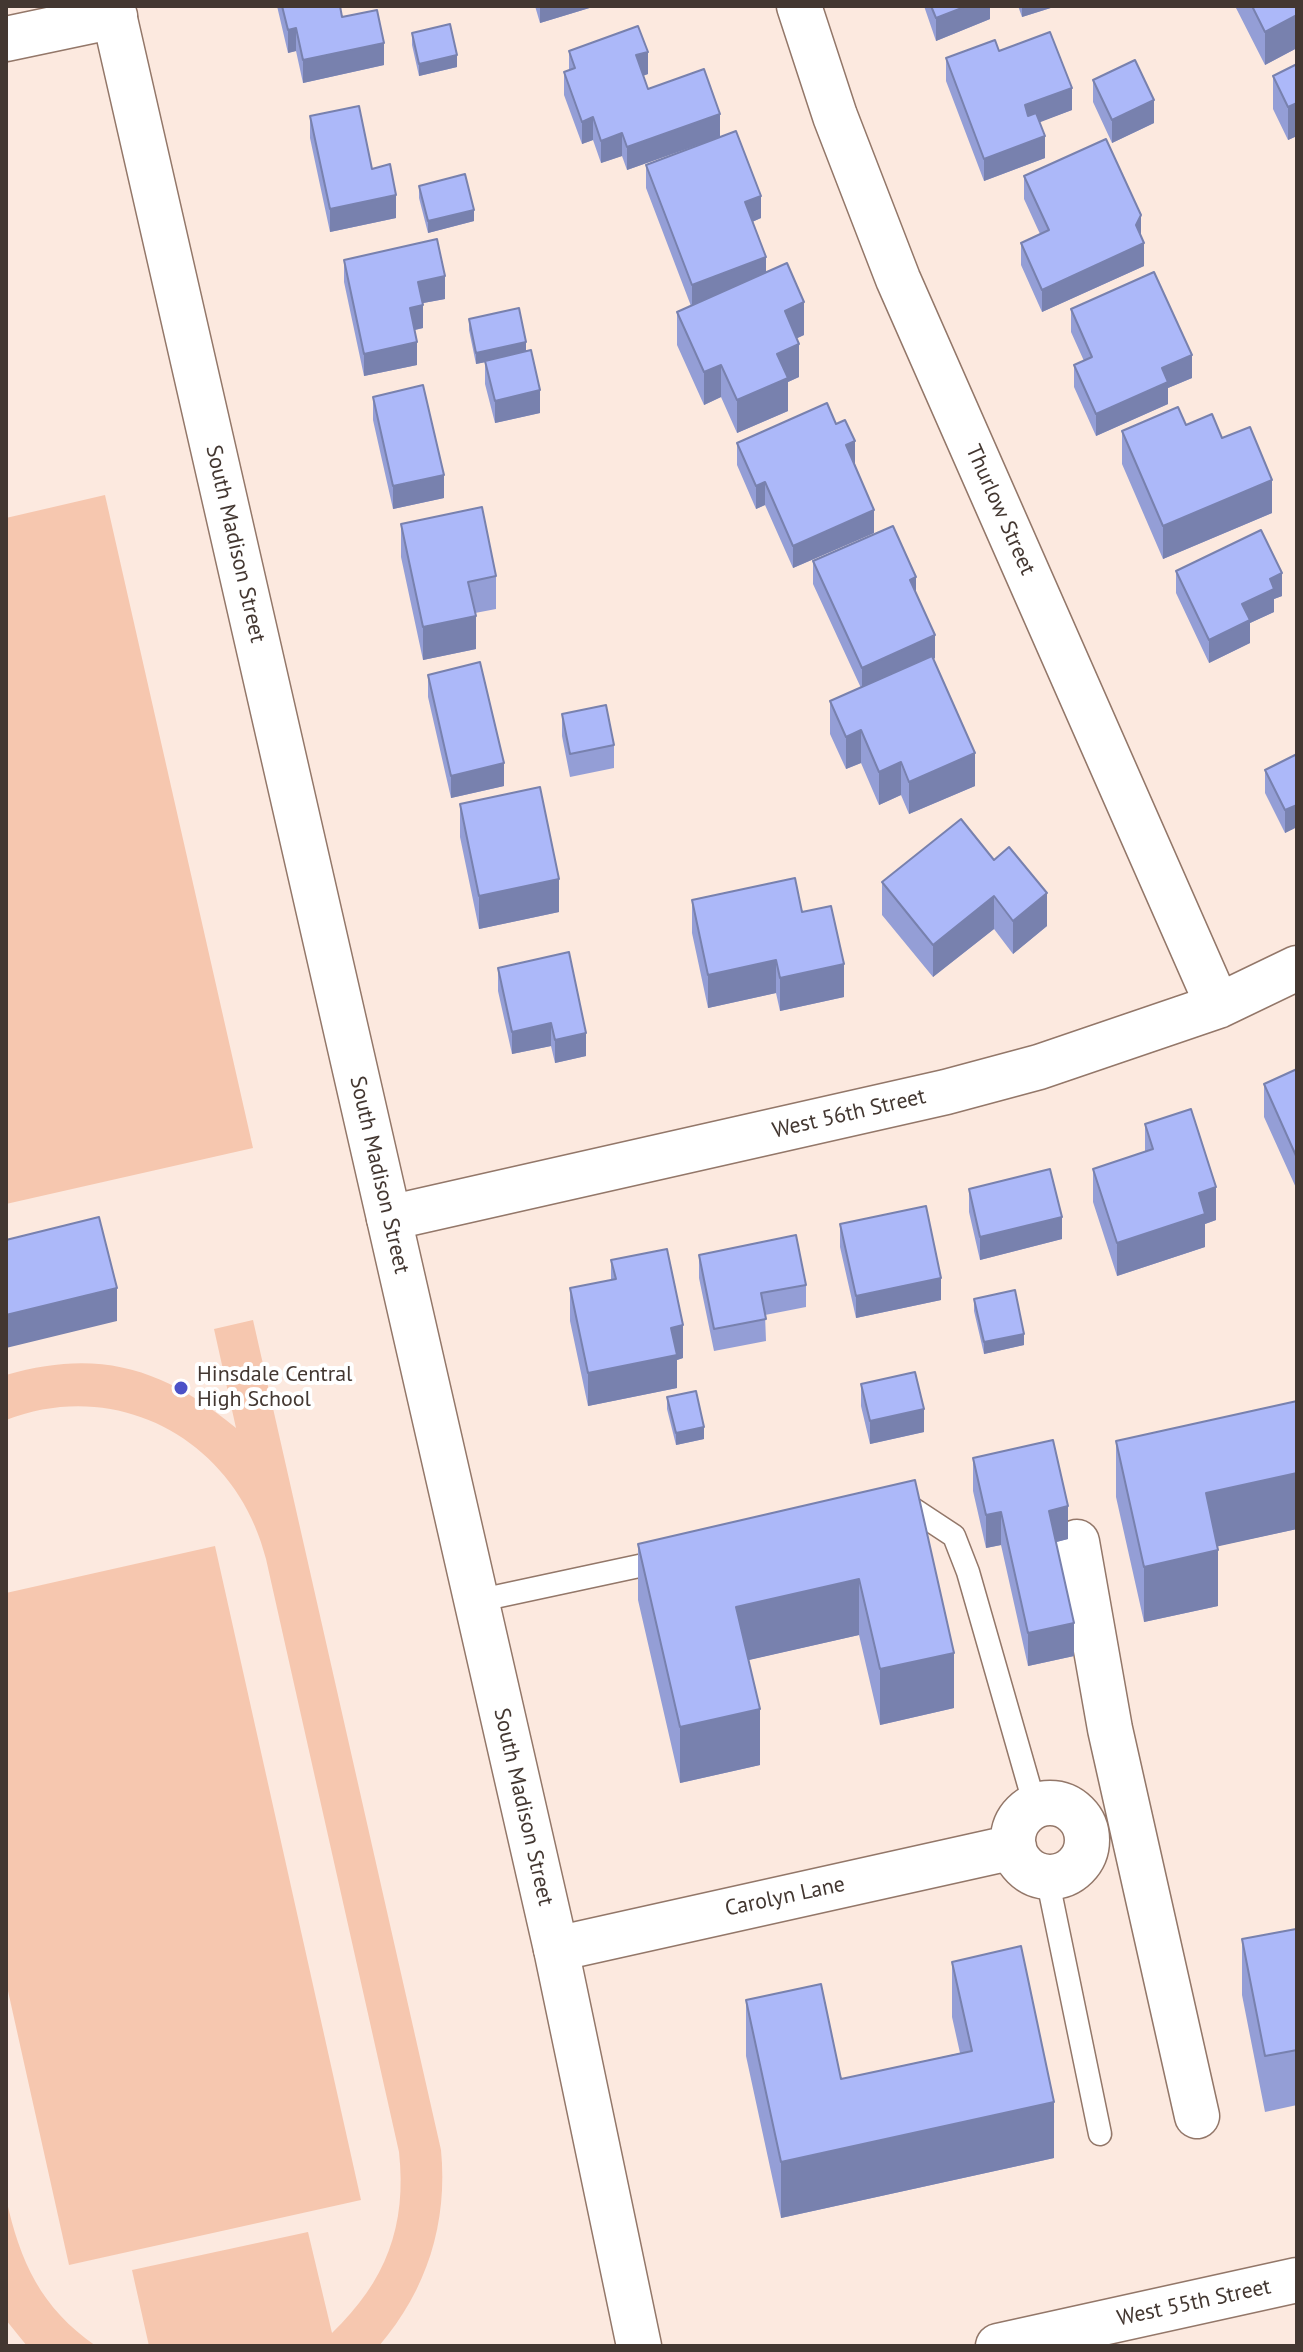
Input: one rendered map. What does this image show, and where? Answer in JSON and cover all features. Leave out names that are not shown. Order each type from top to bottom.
[{"type":"street","name":"Thurlow Street","points":[[799,6],[835,116],[898,279],[1218,1006]]},
{"type":"street","points":[[6,39],[114,11]]},
{"type":"street","name":"South Madison Street","points":[[114,11],[556,1949],[639,2346]]},
{"type":"street","name":"West 56th Street","points":[[389,1218],[946,1092],[1039,1067],[1218,1006],[1297,968]]},
{"type":"street","points":[[1077,1542],[1110,1729],[1197,2116]]},
{"type":"street","points":[[1060,1804],[1072,1810],[1086,1830],[1087,1842],[1079,1864],[1058,1876],[1047,1877],[1025,1867],[1014,1847],[1017,1823],[1035,1806],[1060,1804]]},
{"type":"street","points":[[1086,1830],[1130,1820]]},
{"type":"street","name":"Carolyn Lane","points":[[556,1949],[1014,1847]]},
{"type":"street","name":"West 55th Street","points":[[998,2346],[1297,2280]]},
{"type":"lane","points":[[879,1514],[910,1507],[954,1536],[968,1572],[1035,1806]]},
{"type":"lane","points":[[476,1601],[695,1554]]},
{"type":"lane","points":[[1047,1877],[1100,2134]]},
{"type":"shaded area","points":[[105,495],[253,1148],[6,1204],[6,518]]},
{"type":"shaded area","points":[[253,1320],[441,2150],[441,2204],[431,2254],[410,2302],[379,2346],[149,2346],[132,2270],[308,2232],[332,2333],[366,2293],[389,2251],[400,2204],[399,2152],[266,1559],[251,1518],[229,1482],[201,1452],[168,1429],[131,1414],[91,1407],[49,1409],[6,1420],[6,1375],[71,1363],[100,1364],[156,1378],[209,1407],[236,1428],[214,1329]]},
{"type":"shaded area","points":[[215,1546],[361,2200],[69,2265],[6,1982],[6,1593]]},
{"type":"shaded area","points":[[6,2198],[18,2243],[36,2282],[61,2316],[96,2346],[27,2346],[6,2320]]},
{"type":"building","points":[[282,6],[340,6],[342,17],[377,10],[384,43],[303,60],[296,28],[288,30]]},
{"type":"building","points":[[931,6],[967,6],[936,18]]},
{"type":"building","points":[[1252,6],[1297,6],[1297,15],[1265,32]]},
{"type":"building","points":[[450,24],[457,55],[419,64],[412,33]]},
{"type":"building","points":[[638,26],[648,52],[636,55],[648,89],[704,69],[720,114],[627,147],[622,133],[601,141],[593,117],[582,122],[564,72],[575,68],[569,51]]},
{"type":"building","points":[[1050,32],[1072,88],[1025,105],[1028,116],[1036,113],[1045,136],[984,159],[946,58],[995,40],[999,51]]},
{"type":"building","points":[[1135,60],[1154,100],[1112,120],[1093,80]]},
{"type":"building","points":[[1297,64],[1297,103],[1288,107],[1273,76]]},
{"type":"building","points":[[359,106],[372,169],[390,164],[396,195],[330,209],[310,116]]},
{"type":"building","points":[[736,131],[761,196],[745,202],[766,257],[692,285],[646,165]]},
{"type":"building","points":[[1106,139],[1141,215],[1136,225],[1144,243],[1042,290],[1021,243],[1049,230],[1024,176]]},
{"type":"building","points":[[465,174],[474,210],[428,221],[419,186]]},
{"type":"building","points":[[437,239],[445,276],[418,282],[423,305],[410,308],[417,342],[364,354],[344,260]]},
{"type":"building","points":[[787,263],[804,302],[785,311],[799,344],[777,354],[788,378],[737,400],[721,365],[704,372],[677,312]]},
{"type":"building","points":[[1154,272],[1192,355],[1162,368],[1168,382],[1096,414],[1074,365],[1092,357],[1071,309]]},
{"type":"building","points":[[519,308],[526,342],[476,353],[469,319]]},
{"type":"building","points":[[531,350],[540,390],[495,401],[485,361]]},
{"type":"building","points":[[423,385],[444,475],[393,486],[373,397]]},
{"type":"building","points":[[827,403],[836,424],[845,420],[855,441],[846,445],[874,510],[793,546],[765,482],[756,486],[737,443]]},
{"type":"building","points":[[1178,407],[1186,425],[1212,414],[1222,438],[1250,427],[1272,480],[1163,526],[1122,431]]},
{"type":"building","points":[[482,507],[496,576],[468,582],[476,616],[423,627],[401,524]]},
{"type":"building","points":[[893,526],[916,577],[910,580],[935,635],[862,668],[813,561]]},
{"type":"building","points":[[1261,530],[1282,573],[1270,579],[1274,589],[1242,604],[1250,620],[1209,640],[1176,571]]},
{"type":"building","points":[[932,656],[975,753],[909,782],[901,762],[879,772],[861,730],[846,737],[830,701]]},
{"type":"building","points":[[480,662],[504,763],[451,776],[428,675]]},
{"type":"building","points":[[606,705],[614,745],[570,754],[562,714]]},
{"type":"building","points":[[1297,754],[1297,805],[1285,810],[1265,770]]},
{"type":"building","points":[[540,787],[559,879],[479,896],[460,804]]},
{"type":"building","points":[[961,819],[994,860],[1009,847],[1047,893],[1013,921],[994,896],[933,945],[882,882]]},
{"type":"building","points":[[795,878],[802,912],[831,906],[844,964],[780,978],[776,960],[708,975],[692,900]]},
{"type":"building","points":[[569,952],[586,1033],[555,1040],[551,1023],[512,1032],[498,968]]},
{"type":"building","points":[[1297,1069],[1297,1158],[1264,1084]]},
{"type":"building","points":[[1191,1109],[1216,1187],[1199,1193],[1205,1214],[1117,1243],[1093,1169],[1153,1149],[1145,1124]]},
{"type":"building","points":[[1050,1169],[1062,1217],[980,1237],[969,1189]]},
{"type":"building","points":[[926,1206],[941,1278],[856,1296],[840,1224]]},
{"type":"building","points":[[99,1217],[117,1288],[6,1315],[6,1240]]},
{"type":"building","points":[[796,1235],[806,1285],[761,1293],[766,1319],[714,1329],[699,1255]]},
{"type":"building","points":[[667,1249],[683,1325],[671,1328],[677,1355],[588,1373],[570,1288],[616,1279],[611,1260]]},
{"type":"building","points":[[1015,1290],[1024,1334],[984,1342],[974,1299]]},
{"type":"building","points":[[915,1372],[924,1409],[870,1421],[861,1384]]},
{"type":"building","points":[[696,1391],[704,1427],[676,1433],[667,1397]]},
{"type":"building","points":[[1297,1401],[1297,1473],[1206,1493],[1218,1550],[1144,1567],[1116,1441]]},
{"type":"building","points":[[1053,1440],[1068,1506],[1049,1511],[1074,1623],[1028,1633],[1001,1512],[986,1515],[973,1458]]},
{"type":"building","points":[[915,1480],[954,1653],[880,1669],[859,1579],[736,1607],[760,1709],[680,1727],[638,1544]]},
{"type":"building","points":[[1296,1929],[1297,2050],[1265,2056],[1242,1939]]},
{"type":"building","points":[[1021,1946],[1054,2102],[781,2162],[746,2000],[821,1984],[841,2079],[972,2051],[952,1962]]},
{"type":"place","name":"Hinsdale Central High School","points":[[181,1388]]}]
